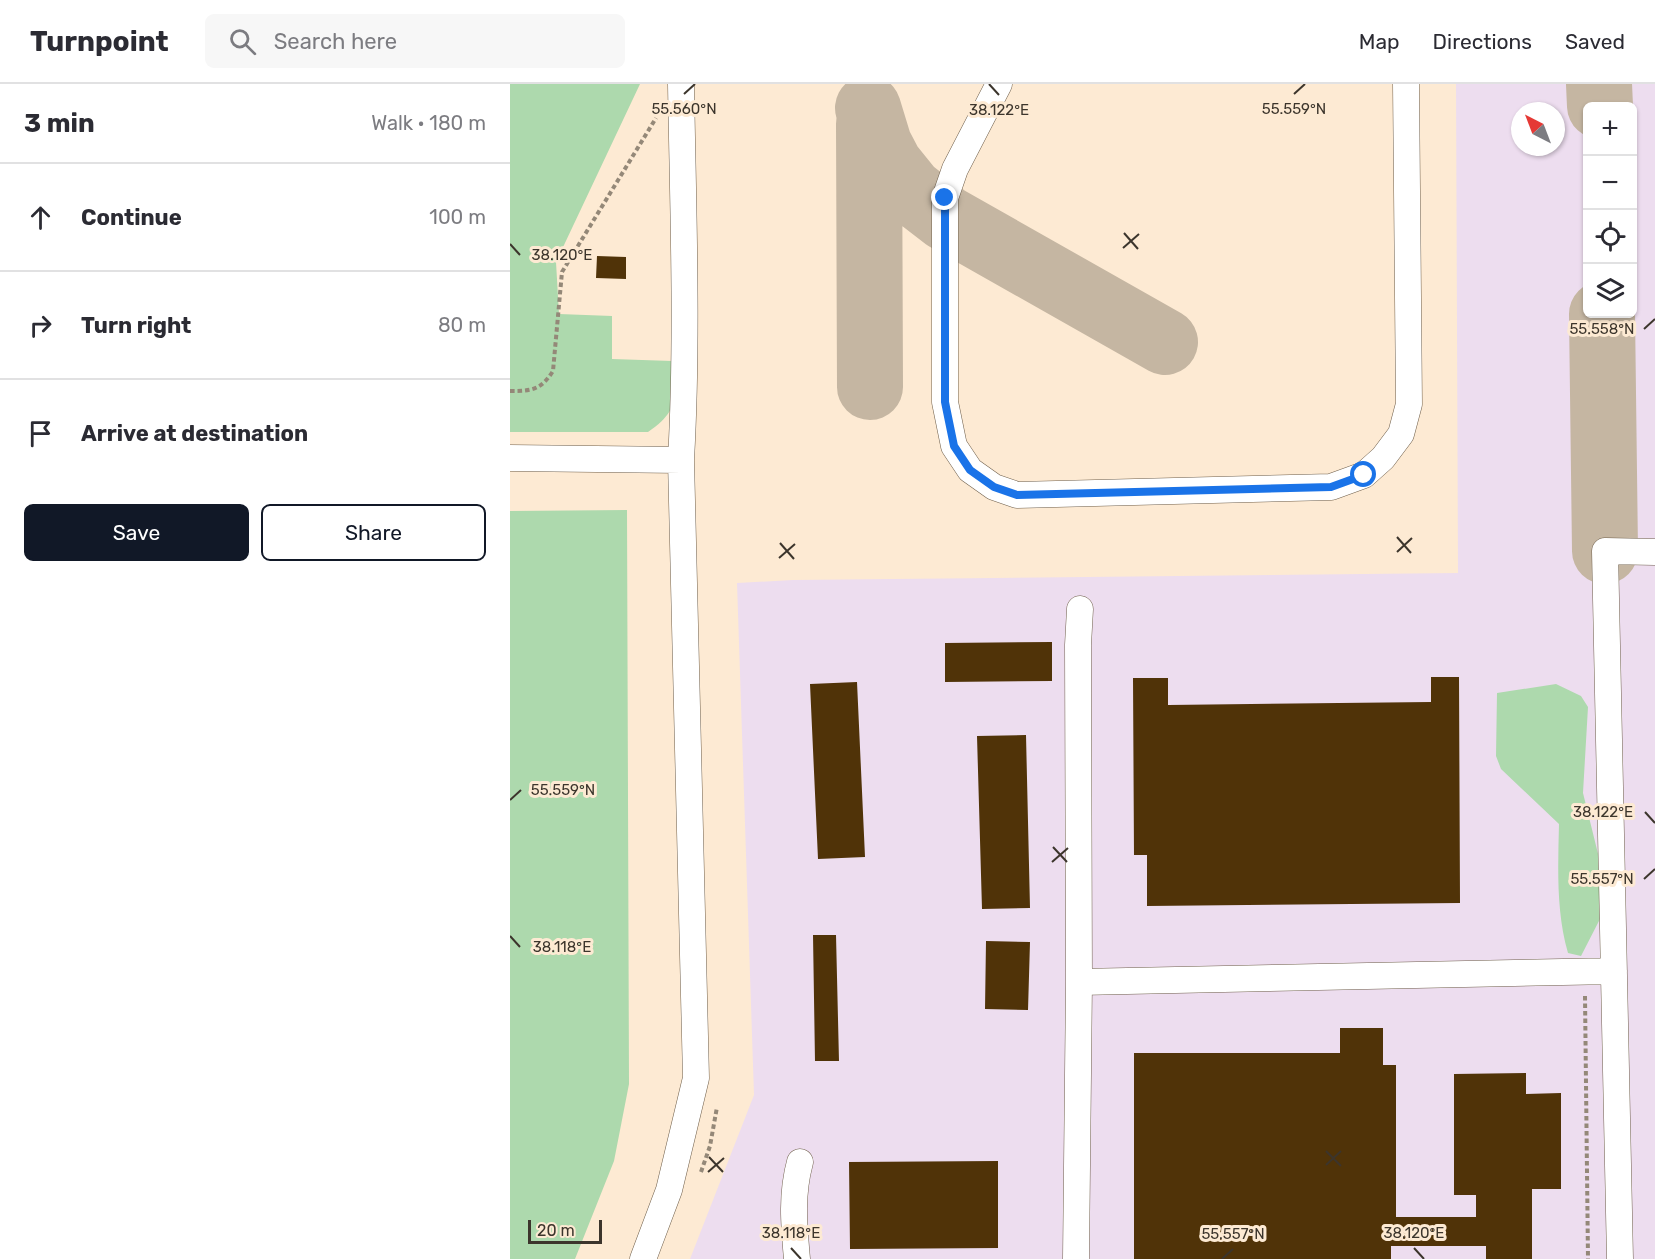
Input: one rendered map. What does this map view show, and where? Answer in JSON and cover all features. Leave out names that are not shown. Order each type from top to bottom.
[{"type":"street","points":[[643,1259],[669,1191],[696,1078],[681,460],[684,412],[684,281],[681,84]]},
{"type":"street","points":[[999,84],[955,169],[945,198],[945,402],[954,446],[970,470],[994,487],[1017,495],[1331,487],[1364,475],[1383,458],[1401,434],[1409,404],[1406,84]]},
{"type":"street","points":[[510,458],[681,460]]},
{"type":"street","points":[[1620,1259],[1605,551],[1655,552]]},
{"type":"street","points":[[1077,1259],[1078,645],[1080,609]]},
{"type":"street","points":[[1079,982],[1614,971]]},
{"type":"street","points":[[797,1259],[793,1208],[794,1184],[800,1162]]},
{"type":"path","points":[[510,391],[530,391],[545,382],[552,370],[562,272],[658,114]]},
{"type":"path","points":[[1584,971],[1588,1259]]},
{"type":"shaded area","points":[[1456,84],[1655,84],[1655,1259],[690,1259],[754,1095],[737,583],[793,580],[1458,573]]},
{"type":"green space","points":[[510,84],[640,84],[556,262],[559,314],[612,316],[612,359],[672,361],[674,394],[671,409],[659,424],[648,432],[510,432]]},
{"type":"green space","points":[[627,510],[629,1084],[614,1161],[575,1259],[510,1259],[510,511]]},
{"type":"green space","points":[[1556,684],[1581,696],[1588,707],[1583,793],[1604,878],[1600,919],[1581,956],[1568,953],[1561,921],[1559,824],[1501,769],[1496,756],[1497,693]]},
{"type":"building","points":[[597,256],[626,257],[626,279],[596,278]]},
{"type":"building","points":[[1052,642],[1052,681],[945,682],[945,643]]},
{"type":"building","points":[[1431,677],[1459,677],[1460,903],[1147,906],[1147,855],[1134,855],[1133,678],[1168,678],[1168,705],[1431,702]]},
{"type":"building","points":[[857,682],[865,857],[818,859],[810,684]]},
{"type":"building","points":[[1026,735],[1030,908],[982,909],[977,736]]},
{"type":"building","points":[[813,935],[836,935],[839,1061],[815,1061]]},
{"type":"building","points":[[986,941],[1030,942],[1028,1010],[985,1009]]},
{"type":"building","points":[[1340,1028],[1383,1028],[1383,1065],[1396,1065],[1396,1217],[1476,1217],[1476,1195],[1454,1195],[1454,1074],[1526,1073],[1526,1094],[1561,1093],[1561,1189],[1532,1189],[1532,1259],[1486,1259],[1486,1246],[1391,1246],[1391,1259],[1134,1259],[1134,1053],[1340,1053]]},
{"type":"building","points":[[998,1161],[998,1248],[850,1249],[849,1162]]},
{"type":"taxiway","points":[[1599,84],[1600,102]]},
{"type":"taxiway","points":[[868,108],[879,144],[890,165],[911,191],[946,218],[1165,342]]},
{"type":"taxiway","points":[[869,124],[870,387]]},
{"type":"taxiway","points":[[1602,318],[1605,551]]},
{"type":"route","points":[[945,198],[945,402],[954,446],[970,470],[994,487],[1017,495],[1331,487],[1364,475]]}]
